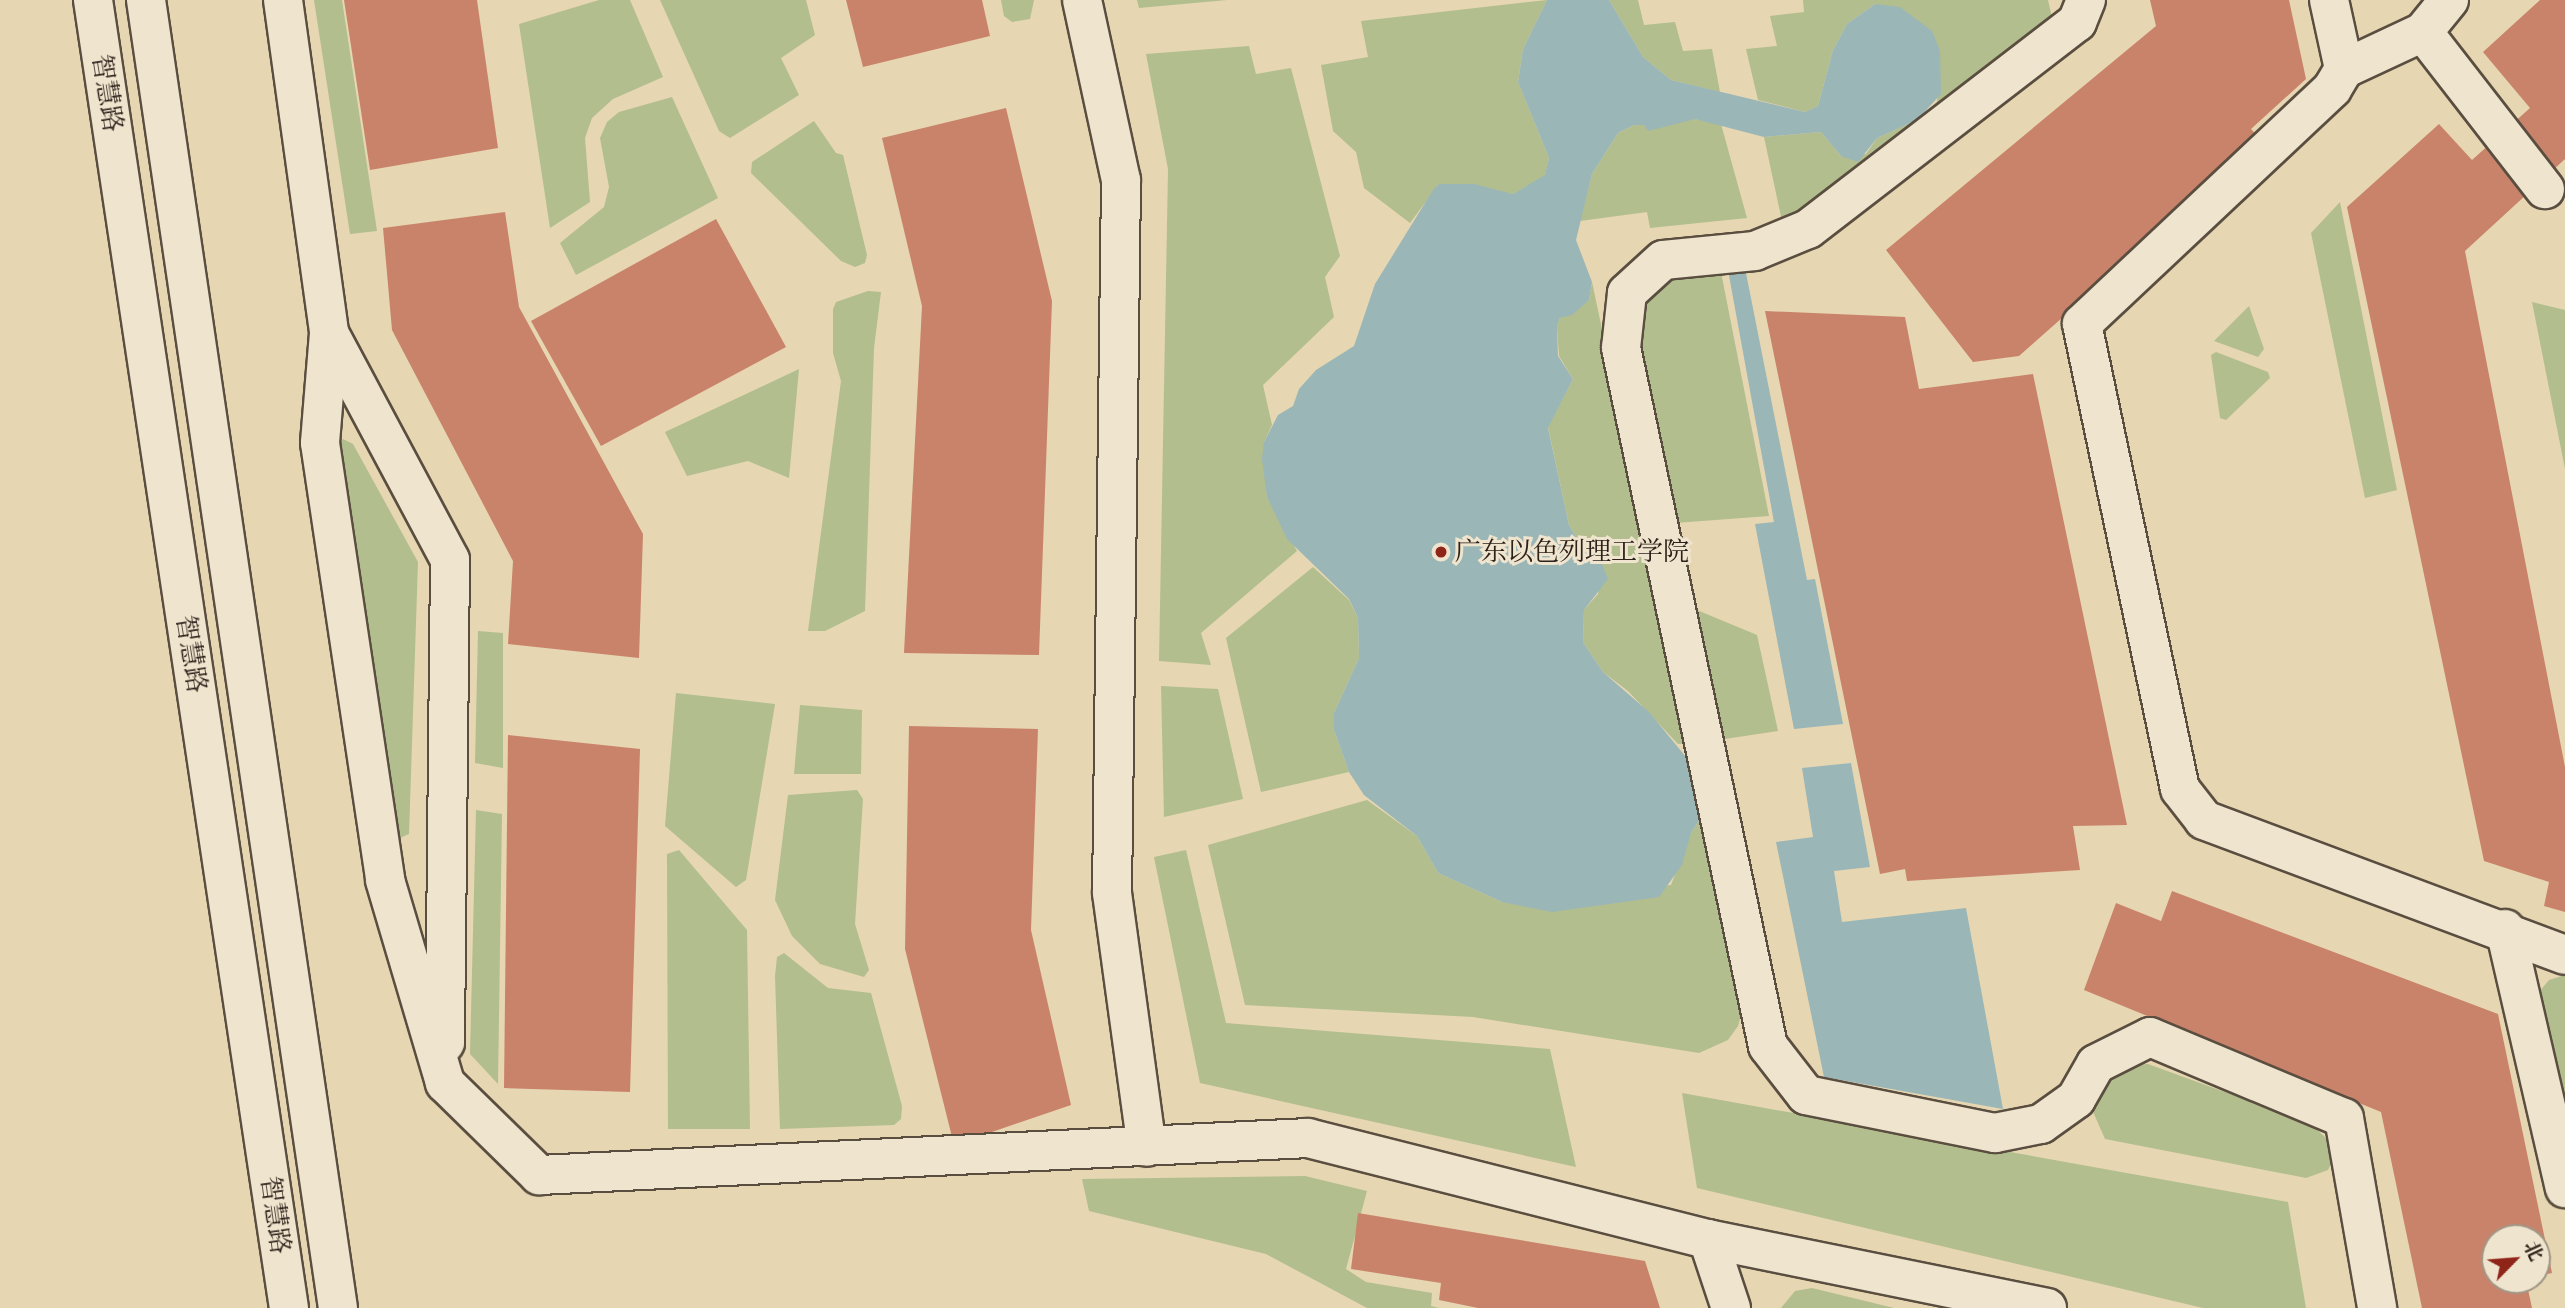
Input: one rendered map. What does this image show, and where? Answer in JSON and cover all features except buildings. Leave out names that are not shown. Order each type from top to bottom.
[{"type":"street","name":"智慧路","points":[[93,0],[289,1308]]},
{"type":"street","name":"智慧路","points":[[146,0],[338,1308]]},
{"type":"street","points":[[283,0],[329,332],[320,443],[381,852],[444,1083],[539,1175],[1308,1138],[1708,1239],[2048,1308]]},
{"type":"street","points":[[1082,0],[1121,180],[1112,893],[1147,1147]]},
{"type":"street","points":[[2086,0],[2077,22],[1808,229],[1755,251],[1663,260],[1627,293],[1621,348],[1768,1046],[1806,1095],[1996,1133],[2041,1124],[2077,1099],[2096,1064],[2150,1037],[2344,1118],[2377,1308]]},
{"type":"street","points":[[2329,0],[2344,69]]},
{"type":"street","points":[[2449,0],[2423,32],[2344,69],[2332,89],[2082,324],[2180,789],[2204,820],[2505,929],[2565,955]]},
{"type":"street","points":[[2423,32],[2545,189]]},
{"type":"street","points":[[329,332],[450,560],[444,1083]]},
{"type":"street","points":[[2505,929],[2565,1188]]},
{"type":"street","points":[[1708,1239],[1731,1308]]},
{"type":"green space","points":[[314,0],[342,0],[377,231],[350,234]]},
{"type":"green space","points":[[599,0],[630,0],[663,77],[613,99],[592,118],[585,138],[590,202],[550,228],[519,24]]},
{"type":"green space","points":[[660,0],[806,0],[815,35],[781,58],[799,95],[730,138],[719,131]]},
{"type":"green space","points":[[1001,0],[1034,0],[1030,19],[1012,22],[1004,16]]},
{"type":"green space","points":[[1137,0],[1227,0],[1139,8]]},
{"type":"green space","points":[[1547,0],[1523,49],[1518,82],[1549,158],[1545,176],[1513,194],[1439,184],[1410,223],[1364,188],[1356,152],[1333,131],[1321,65],[1368,57],[1361,21]]},
{"type":"green space","points":[[1609,0],[1638,0],[1644,25],[1675,22],[1683,51],[1712,49],[1720,92],[1671,80],[1643,57]]},
{"type":"green space","points":[[1803,0],[2048,0],[2053,22],[1783,226],[1764,137],[1821,132],[1841,156],[1866,154],[1877,138],[1917,120],[1937,102],[1940,51],[1875,4],[1847,24],[1833,50],[1818,106],[1805,112],[1758,100],[1746,49],[1777,46],[1770,16],[1804,12]]},
{"type":"green space","points":[[1249,46],[1256,74],[1291,68],[1340,256],[1325,277],[1334,317],[1263,385],[1272,425],[1264,442],[1267,497],[1297,551],[1201,633],[1211,665],[1159,661],[1168,169],[1146,54]]},
{"type":"green space","points":[[672,97],[718,198],[576,275],[560,243],[604,207],[609,187],[600,138],[607,122],[619,112]]},
{"type":"green space","points":[[1695,119],[1721,124],[1747,218],[1650,228],[1647,212],[1580,221],[1592,174],[1618,133],[1634,125]]},
{"type":"green space","points":[[814,121],[836,153],[843,155],[867,255],[865,263],[855,267],[841,261],[751,173],[752,162]]},
{"type":"green space","points":[[2340,202],[2397,490],[2365,498],[2311,233]]},
{"type":"green space","points":[[1720,267],[1769,516],[1675,523],[1636,328],[1638,314],[1653,286],[1666,274]]},
{"type":"green space","points":[[1592,282],[1690,743],[1678,744],[1628,691],[1603,672],[1583,642],[1584,610],[1598,594],[1601,562],[1583,549],[1569,525],[1548,427],[1573,379],[1559,356],[1557,326],[1560,318],[1589,300]]},
{"type":"green space","points":[[868,291],[881,292],[874,348],[865,611],[825,631],[808,631],[841,381],[833,353],[833,309],[836,302]]},
{"type":"green space","points":[[2532,302],[2565,310],[2565,469]]},
{"type":"green space","points":[[2249,306],[2264,349],[2258,357],[2214,341]]},
{"type":"green space","points":[[2216,352],[2268,372],[2270,378],[2226,420],[2220,418],[2211,355]]},
{"type":"green space","points":[[799,369],[789,478],[748,461],[687,476],[665,432]]},
{"type":"green space","points":[[343,439],[353,444],[418,562],[409,834],[400,838],[392,833],[334,451]]},
{"type":"green space","points":[[1313,567],[1349,600],[1358,618],[1359,658],[1334,713],[1334,730],[1349,772],[1261,792],[1226,638]]},
{"type":"green space","points":[[1692,608],[1757,635],[1778,731],[1718,740]]},
{"type":"green space","points":[[478,631],[503,633],[503,768],[475,763]]},
{"type":"green space","points":[[1161,686],[1218,689],[1243,799],[1164,817]]},
{"type":"green space","points":[[676,693],[775,704],[746,880],[736,887],[665,826]]},
{"type":"green space","points":[[800,705],[862,710],[861,774],[794,774]]},
{"type":"green space","points":[[857,790],[863,799],[855,924],[869,970],[864,977],[820,964],[792,936],[775,900],[788,795]]},
{"type":"green space","points":[[1367,800],[1417,836],[1438,873],[1502,902],[1671,885],[1691,833],[1704,813],[1743,1008],[1738,1026],[1728,1040],[1699,1053],[1473,1017],[1245,1005],[1208,845]]},
{"type":"green space","points":[[476,810],[502,814],[498,1084],[470,1054]]},
{"type":"green space","points":[[679,850],[747,930],[750,1129],[668,1129],[667,854]]},
{"type":"green space","points":[[1186,850],[1226,1023],[1550,1049],[1576,1167],[1200,1083],[1154,857]]},
{"type":"green space","points":[[784,953],[828,988],[871,993],[902,1106],[901,1119],[894,1125],[780,1129],[775,976],[777,957]]},
{"type":"green space","points":[[2565,975],[2565,1132],[2539,1007],[2539,992],[2549,980]]},
{"type":"green space","points":[[2148,1064],[2310,1123],[2328,1140],[2335,1156],[2328,1170],[2306,1178],[2105,1139],[2090,1105],[2099,1085],[2129,1065]]},
{"type":"green space","points":[[1682,1093],[2288,1202],[2306,1308],[2203,1308],[1697,1188]]},
{"type":"green space","points":[[1305,1176],[1367,1191],[1346,1269],[1366,1282],[1432,1293],[1431,1306],[1439,1308],[1367,1308],[1266,1254],[1089,1211],[1082,1179]]},
{"type":"green space","points":[[1812,1288],[1894,1308],[1781,1308],[1795,1291]]},
{"type":"water","points":[[1547,0],[1609,0],[1643,57],[1671,80],[1805,112],[1818,106],[1833,50],[1847,24],[1875,4],[1900,7],[1932,31],[1940,51],[1941,94],[1917,120],[1877,138],[1858,162],[1841,156],[1821,132],[1764,137],[1695,119],[1648,131],[1644,125],[1634,125],[1618,133],[1592,174],[1576,240],[1592,282],[1589,300],[1572,315],[1560,318],[1557,326],[1558,356],[1573,379],[1548,428],[1569,525],[1583,549],[1601,562],[1608,579],[1584,610],[1583,642],[1603,672],[1649,712],[1695,768],[1704,813],[1691,833],[1682,865],[1659,897],[1552,912],[1502,902],[1438,873],[1417,836],[1364,795],[1349,772],[1334,730],[1334,713],[1359,658],[1358,618],[1349,599],[1287,539],[1267,497],[1262,459],[1264,442],[1278,415],[1293,406],[1299,389],[1316,370],[1354,346],[1375,284],[1433,190],[1439,184],[1474,184],[1513,194],[1545,175],[1549,158],[1518,82],[1523,49]]},
{"type":"water","points":[[1745,268],[1807,580],[1815,579],[1843,724],[1794,729],[1755,524],[1774,522],[1728,270]]},
{"type":"water","points":[[1851,763],[1870,867],[1834,871],[1842,922],[1966,908],[2003,1109],[1824,1077],[1776,842],[1813,837],[1802,768]]},
{"type":"place","name":"广东以色列理工学院","points":[[1441,552]]}]
